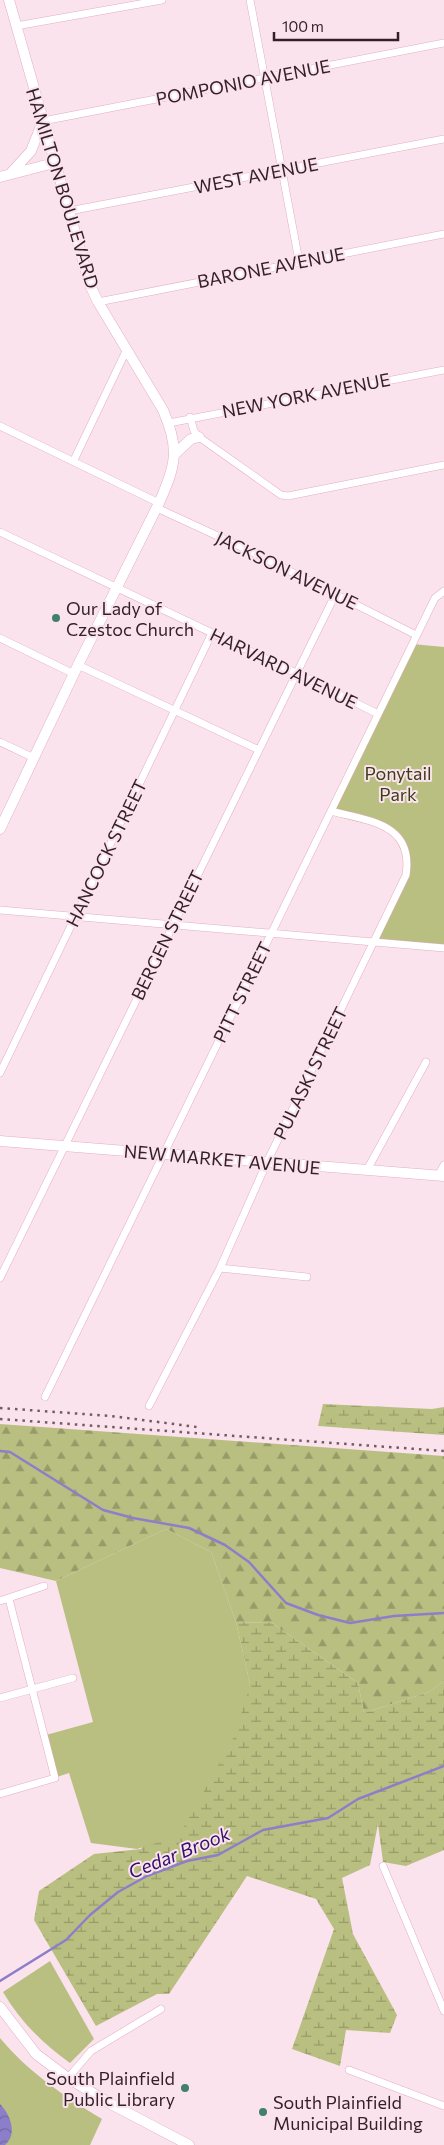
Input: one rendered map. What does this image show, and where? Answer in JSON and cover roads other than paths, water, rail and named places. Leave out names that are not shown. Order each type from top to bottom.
[{"type":"main road","name":"HAMILTON BOULEVARD","points":[[0,829],[158,505],[171,476],[176,453],[168,423],[127,349],[98,302],[68,211],[9,0]]},
{"type":"main road","points":[[5,176],[31,151],[43,121]]},
{"type":"main road","points":[[5,176],[54,163]]},
{"type":"main road","points":[[176,453],[191,439],[199,437]]},
{"type":"main road","name":"NEW MARKET AVENUE","points":[[0,1140],[441,1176]]},
{"type":"main road","points":[[0,2008],[36,2054],[68,2078],[182,2144]]},
{"type":"street","points":[[16,26],[162,0]]},
{"type":"street","points":[[250,0],[299,261]]},
{"type":"street","name":"POMPONIO AVENUE","points":[[43,121],[444,44]]},
{"type":"street","name":"WEST AVENUE","points":[[68,211],[444,139]]},
{"type":"street","name":"BARONE AVENUE","points":[[98,302],[444,234]]},
{"type":"street","points":[[74,460],[127,349]]},
{"type":"street","name":"NEW YORK AVENUE","points":[[168,423],[190,417],[444,370]]},
{"type":"street","points":[[190,417],[194,431],[199,437],[281,495],[288,496],[444,465]]},
{"type":"street","name":"JACKSON AVENUE","points":[[0,426],[74,460],[158,505],[336,593],[416,635]]},
{"type":"street","name":"HARVARD AVENUE","points":[[0,532],[378,714]]},
{"type":"street","name":"PITT STREET","points":[[45,1397],[416,635],[436,598],[444,591]]},
{"type":"street","name":"BERGEN STREET","points":[[0,1278],[171,925],[298,674],[336,593]]},
{"type":"street","name":"HANCOCK STREET","points":[[0,1073],[212,633]]},
{"type":"street","points":[[0,638],[174,711],[259,750]]},
{"type":"street","points":[[0,742],[34,758]]},
{"type":"street","name":"PULASKI STREET","points":[[150,1406],[220,1268],[267,1162],[406,875],[407,855],[400,839],[394,833],[380,824],[331,811]]},
{"type":"street","points":[[0,910],[444,948]]},
{"type":"street","points":[[367,1170],[426,1062]]},
{"type":"street","points":[[441,1176],[444,1165]]},
{"type":"street","points":[[220,1268],[307,1277]]},
{"type":"street","points":[[0,1601],[44,1586]]},
{"type":"street","points":[[0,1794],[55,1778],[8,1599]]},
{"type":"street","points":[[0,1698],[73,1678]]},
{"type":"street","points":[[383,1866],[444,2012]]},
{"type":"street","points":[[68,2078],[91,2051],[161,2009]]},
{"type":"street","points":[[349,2070],[444,2106]]},
{"type":"water","points":[[0,2104],[7,2113],[12,2130],[9,2140],[5,2145],[0,2145]]},
{"type":"waterway","points":[[0,1451],[10,1452],[103,1510],[133,1518],[189,1528],[225,1545],[249,1562],[286,1603],[318,1615],[350,1623],[394,1616],[444,1613]]},
{"type":"waterway","name":"Cedar Brook","points":[[0,1981],[66,1940],[90,1915],[118,1892],[147,1876],[187,1861],[218,1855],[263,1830],[328,1818],[358,1799],[444,1766]]},
{"type":"railway","points":[[0,1408],[111,1416],[197,1427]]},
{"type":"railway","points":[[0,1419],[444,1451]]},
{"type":"place","name":"Our Lady of Czestoc Church","points":[[56,618]]},
{"type":"place","name":"South Plainfield Public Library","points":[[185,2088]]},
{"type":"place","name":"South Plainfield Municipal Building","points":[[263,2112]]},
{"type":"park label","name":"Ponytail Park","points":[[398,783]]}]
